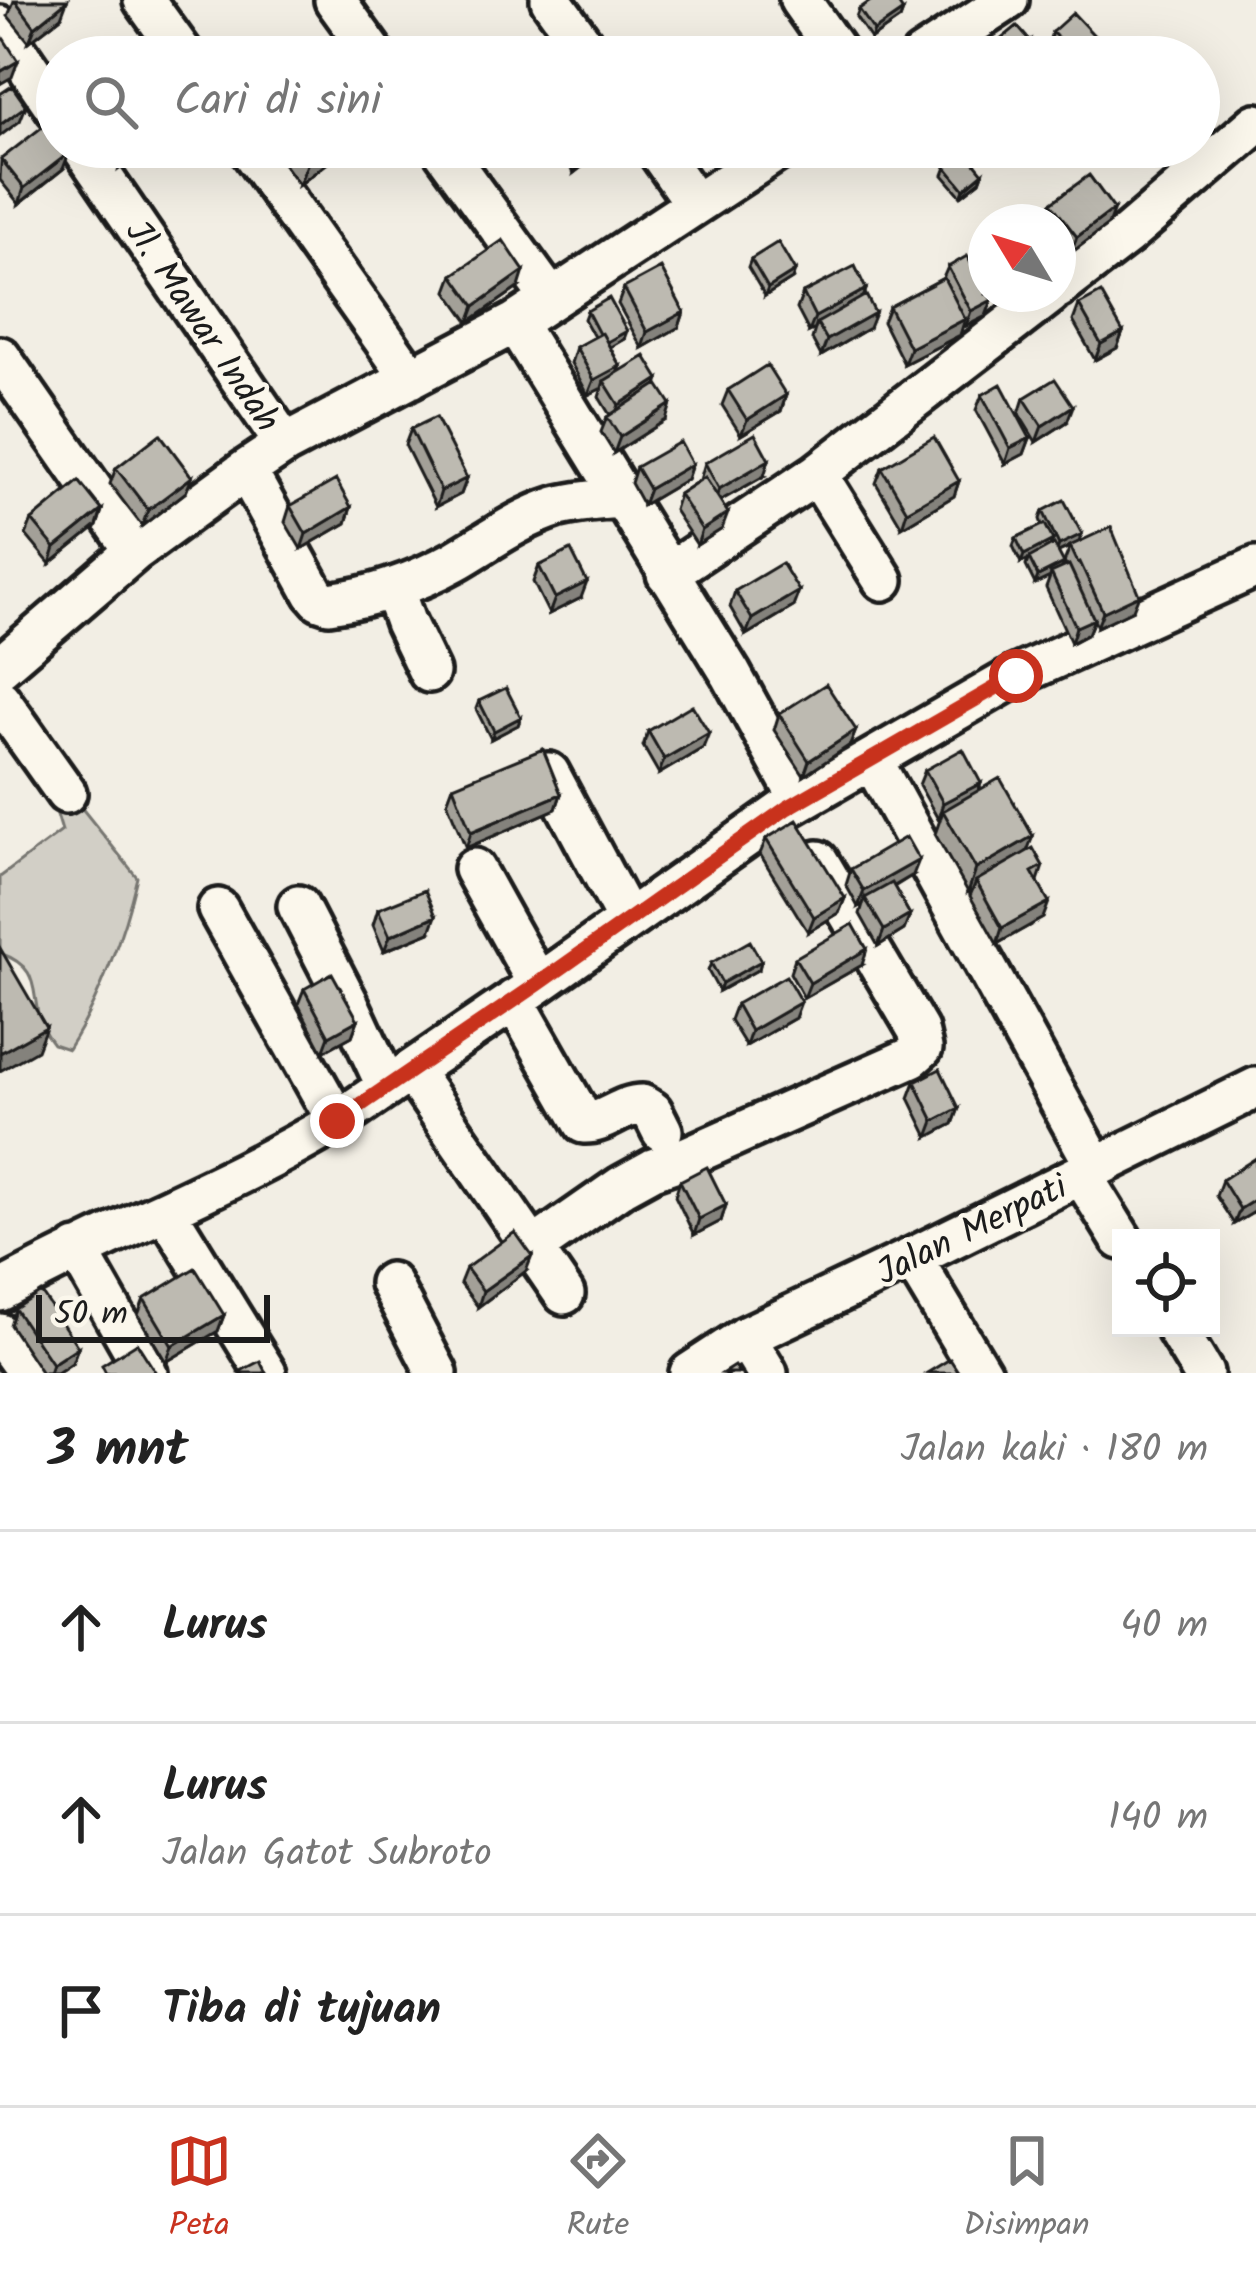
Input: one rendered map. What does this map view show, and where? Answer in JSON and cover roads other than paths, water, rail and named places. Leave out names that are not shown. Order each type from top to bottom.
[{"type":"street","points":[[144,0],[169,36]]},
{"type":"street","points":[[335,0],[361,36]]},
{"type":"street","points":[[551,0],[577,36]]},
{"type":"street","points":[[800,0],[825,36]]},
{"type":"street","points":[[953,36],[1008,0]]},
{"type":"street","points":[[0,26],[36,79]]},
{"type":"street","points":[[1220,155],[1256,124]]},
{"type":"street","name":"Jl. Mawar Indah","points":[[96,168],[285,444]]},
{"type":"street","points":[[263,168],[411,378]]},
{"type":"street","points":[[456,168],[551,299]]},
{"type":"street","points":[[670,168],[695,204]]},
{"type":"street","points":[[0,668],[135,551],[285,444],[515,323],[751,168]]},
{"type":"street","points":[[1076,274],[1204,168]]},
{"type":"street","points":[[667,574],[817,474],[1027,312]]},
{"type":"street","points":[[515,323],[738,687],[794,804],[918,1030],[922,1048],[913,1057],[622,1186],[533,1248]]},
{"type":"street","points":[[0,357],[135,551]]},
{"type":"street","points":[[246,470],[314,593],[320,600],[338,602],[418,580],[525,519],[577,502],[622,498]]},
{"type":"street","points":[[817,474],[883,580]]},
{"type":"street","points":[[6,1275],[77,1250],[278,1156],[399,1079],[794,804],[1016,676],[1256,567]]},
{"type":"street","points":[[393,588],[429,671]]},
{"type":"street","points":[[0,700],[66,793]]},
{"type":"street","points":[[872,760],[1116,1229]]},
{"type":"street","points":[[549,773],[627,919]]},
{"type":"street","points":[[474,869],[580,1119],[591,1124],[622,1108],[643,1105],[652,1111],[662,1131]]},
{"type":"street","points":[[298,906],[348,1003],[399,1079],[564,1294]]},
{"type":"street","points":[[218,909],[337,1121]]},
{"type":"street","name":"Jalan Merpati","points":[[690,1373],[745,1336],[1254,1094]]},
{"type":"street","points":[[166,1211],[266,1373]]},
{"type":"street","points":[[77,1250],[147,1373]]},
{"type":"street","points":[[912,1258],[980,1373]]},
{"type":"street","points":[[390,1283],[436,1373]]},
{"type":"street","points":[[0,1334],[28,1373]]},
{"type":"street","points":[[745,1336],[767,1373]]},
{"type":"street","points":[[1181,1337],[1203,1373]]}]
